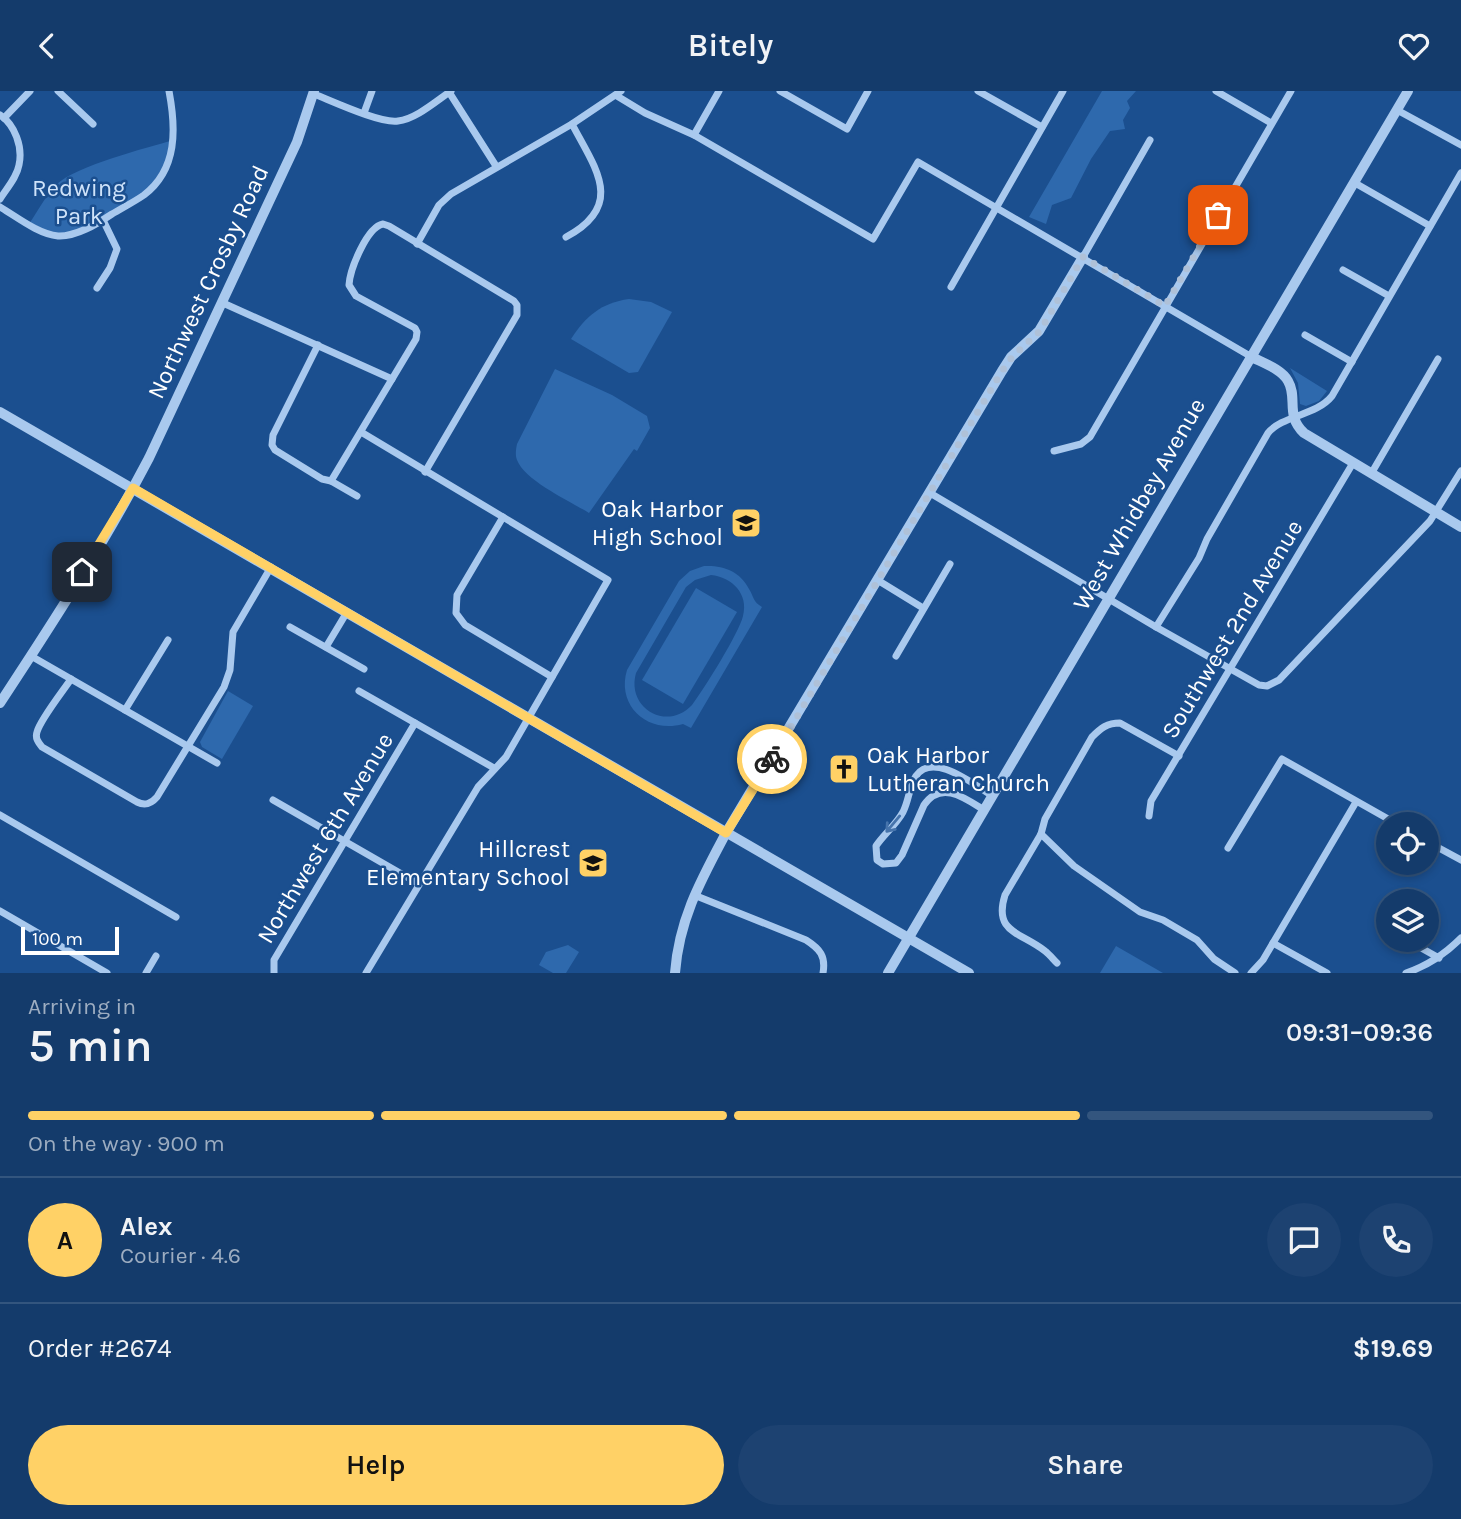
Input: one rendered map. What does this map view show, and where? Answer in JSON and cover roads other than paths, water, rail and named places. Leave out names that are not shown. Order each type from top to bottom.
[{"type":"street","points":[[0,198],[19,166],[20,152],[12,127],[2,117],[30,91]]},
{"type":"street","points":[[58,91],[93,124]]},
{"type":"street","points":[[0,207],[41,231],[56,236],[71,235],[103,220],[145,194],[165,170],[174,142],[169,91]]},
{"type":"street","points":[[364,113],[372,91]]},
{"type":"street","points":[[694,135],[719,91]]},
{"type":"street","points":[[780,91],[847,129],[869,91]]},
{"type":"street","points":[[978,91],[1042,127]]},
{"type":"street","points":[[951,288],[1063,91]]},
{"type":"street","points":[[1216,91],[1272,123]]},
{"type":"street","points":[[1054,451],[1081,444],[1090,437],[1290,91]]},
{"type":"street","name":"West Whidbey Avenue","points":[[888,973],[1408,91]]},
{"type":"street","points":[[314,93],[364,113],[398,121],[408,118],[450,92],[496,166]]},
{"type":"street","name":"Northwest Crosby Road","points":[[0,703],[133,488],[297,142],[314,93]]},
{"type":"street","points":[[417,244],[443,200],[619,93],[645,113],[694,135],[873,239],[918,162],[1286,377],[1294,419],[1304,433],[1461,527]]},
{"type":"street","points":[[1397,110],[1461,145]]},
{"type":"street","points":[[566,237],[589,223],[595,215],[601,195],[600,177],[572,124]]},
{"type":"street","points":[[675,973],[679,936],[694,895],[726,833],[1008,362],[1040,331],[1150,140]]},
{"type":"street","points":[[1156,627],[1199,558],[1207,539],[1268,433],[1280,423],[1326,404],[1461,173]]},
{"type":"street","points":[[1355,183],[1430,226]]},
{"type":"street","points":[[97,288],[110,268],[117,250],[103,220]]},
{"type":"street","points":[[331,481],[416,339],[417,332],[408,324],[356,296],[349,285],[349,277],[368,235],[378,225],[389,226],[510,297],[517,305],[517,310],[425,472]]},
{"type":"street","points":[[1343,270],[1389,296]]},
{"type":"street","points":[[223,303],[392,379]]},
{"type":"street","points":[[1305,335],[1352,362]]},
{"type":"street","points":[[318,345],[273,435],[272,445],[275,450],[322,479],[331,481],[357,496]]},
{"type":"street","points":[[1371,474],[1438,359]]},
{"type":"street","points":[[0,412],[969,973]]},
{"type":"street","points":[[361,432],[608,580],[506,757],[478,787],[366,973]]},
{"type":"street","name":"Southwest 2nd Avenue","points":[[1149,816],[1152,801],[1353,463]]},
{"type":"street","points":[[930,493],[1156,627],[1259,685],[1267,685],[1279,680],[1437,513],[1461,471]]},
{"type":"street","points":[[503,517],[457,595],[456,613],[465,625],[552,677]]},
{"type":"street","points":[[896,656],[950,564]]},
{"type":"street","points":[[71,679],[39,727],[36,736],[38,742],[42,747],[113,789],[141,804],[150,803],[157,797],[224,687],[230,670],[233,632],[271,567]]},
{"type":"street","points":[[879,581],[923,608]]},
{"type":"street","points":[[326,647],[347,612]]},
{"type":"street","points":[[290,627],[365,669]]},
{"type":"street","points":[[125,710],[167,640]]},
{"type":"street","points":[[31,656],[217,763]]},
{"type":"street","points":[[359,691],[494,768]]},
{"type":"street","name":"Northwest 6th Avenue","points":[[274,973],[274,960],[415,723]]},
{"type":"street","points":[[1057,963],[1045,951],[1007,929],[1001,911],[1005,895],[1041,834],[1045,819],[1092,737],[1102,727],[1111,723],[1127,726],[1179,756]]},
{"type":"street","points":[[1228,848],[1282,759],[1376,813]]},
{"type":"street","points":[[984,810],[959,794],[939,793],[928,799],[924,805],[902,855],[895,863],[883,864],[877,860],[876,846],[902,813],[911,786],[920,771],[928,767],[944,767],[993,796]]},
{"type":"street","points":[[274,800],[419,884]]},
{"type":"street","points":[[1251,973],[1263,960],[1356,802]]},
{"type":"street","points":[[0,815],[176,917]]},
{"type":"street","points":[[1041,834],[1074,866],[1140,912],[1163,920],[1197,940],[1214,960],[1236,973]]},
{"type":"street","points":[[1439,848],[1461,860]]},
{"type":"street","points":[[694,895],[806,940],[822,952],[825,960],[823,973]]},
{"type":"street","points":[[0,911],[107,973]]},
{"type":"street","points":[[1406,973],[1420,969],[1439,958],[1461,938]]},
{"type":"street","points":[[1273,943],[1327,973]]},
{"type":"street","points":[[1428,952],[1439,958]]},
{"type":"street","points":[[146,973],[156,956]]},
{"type":"place","name":"Oak Harbor High School","points":[[746,523]]},
{"type":"place","name":"Oak Harbor Lutheran Church","points":[[844,769]]},
{"type":"place","name":"Hillcrest Elementary School","points":[[593,863]]},
{"type":"park label","name":"Redwing Park","points":[[79,202]]}]
